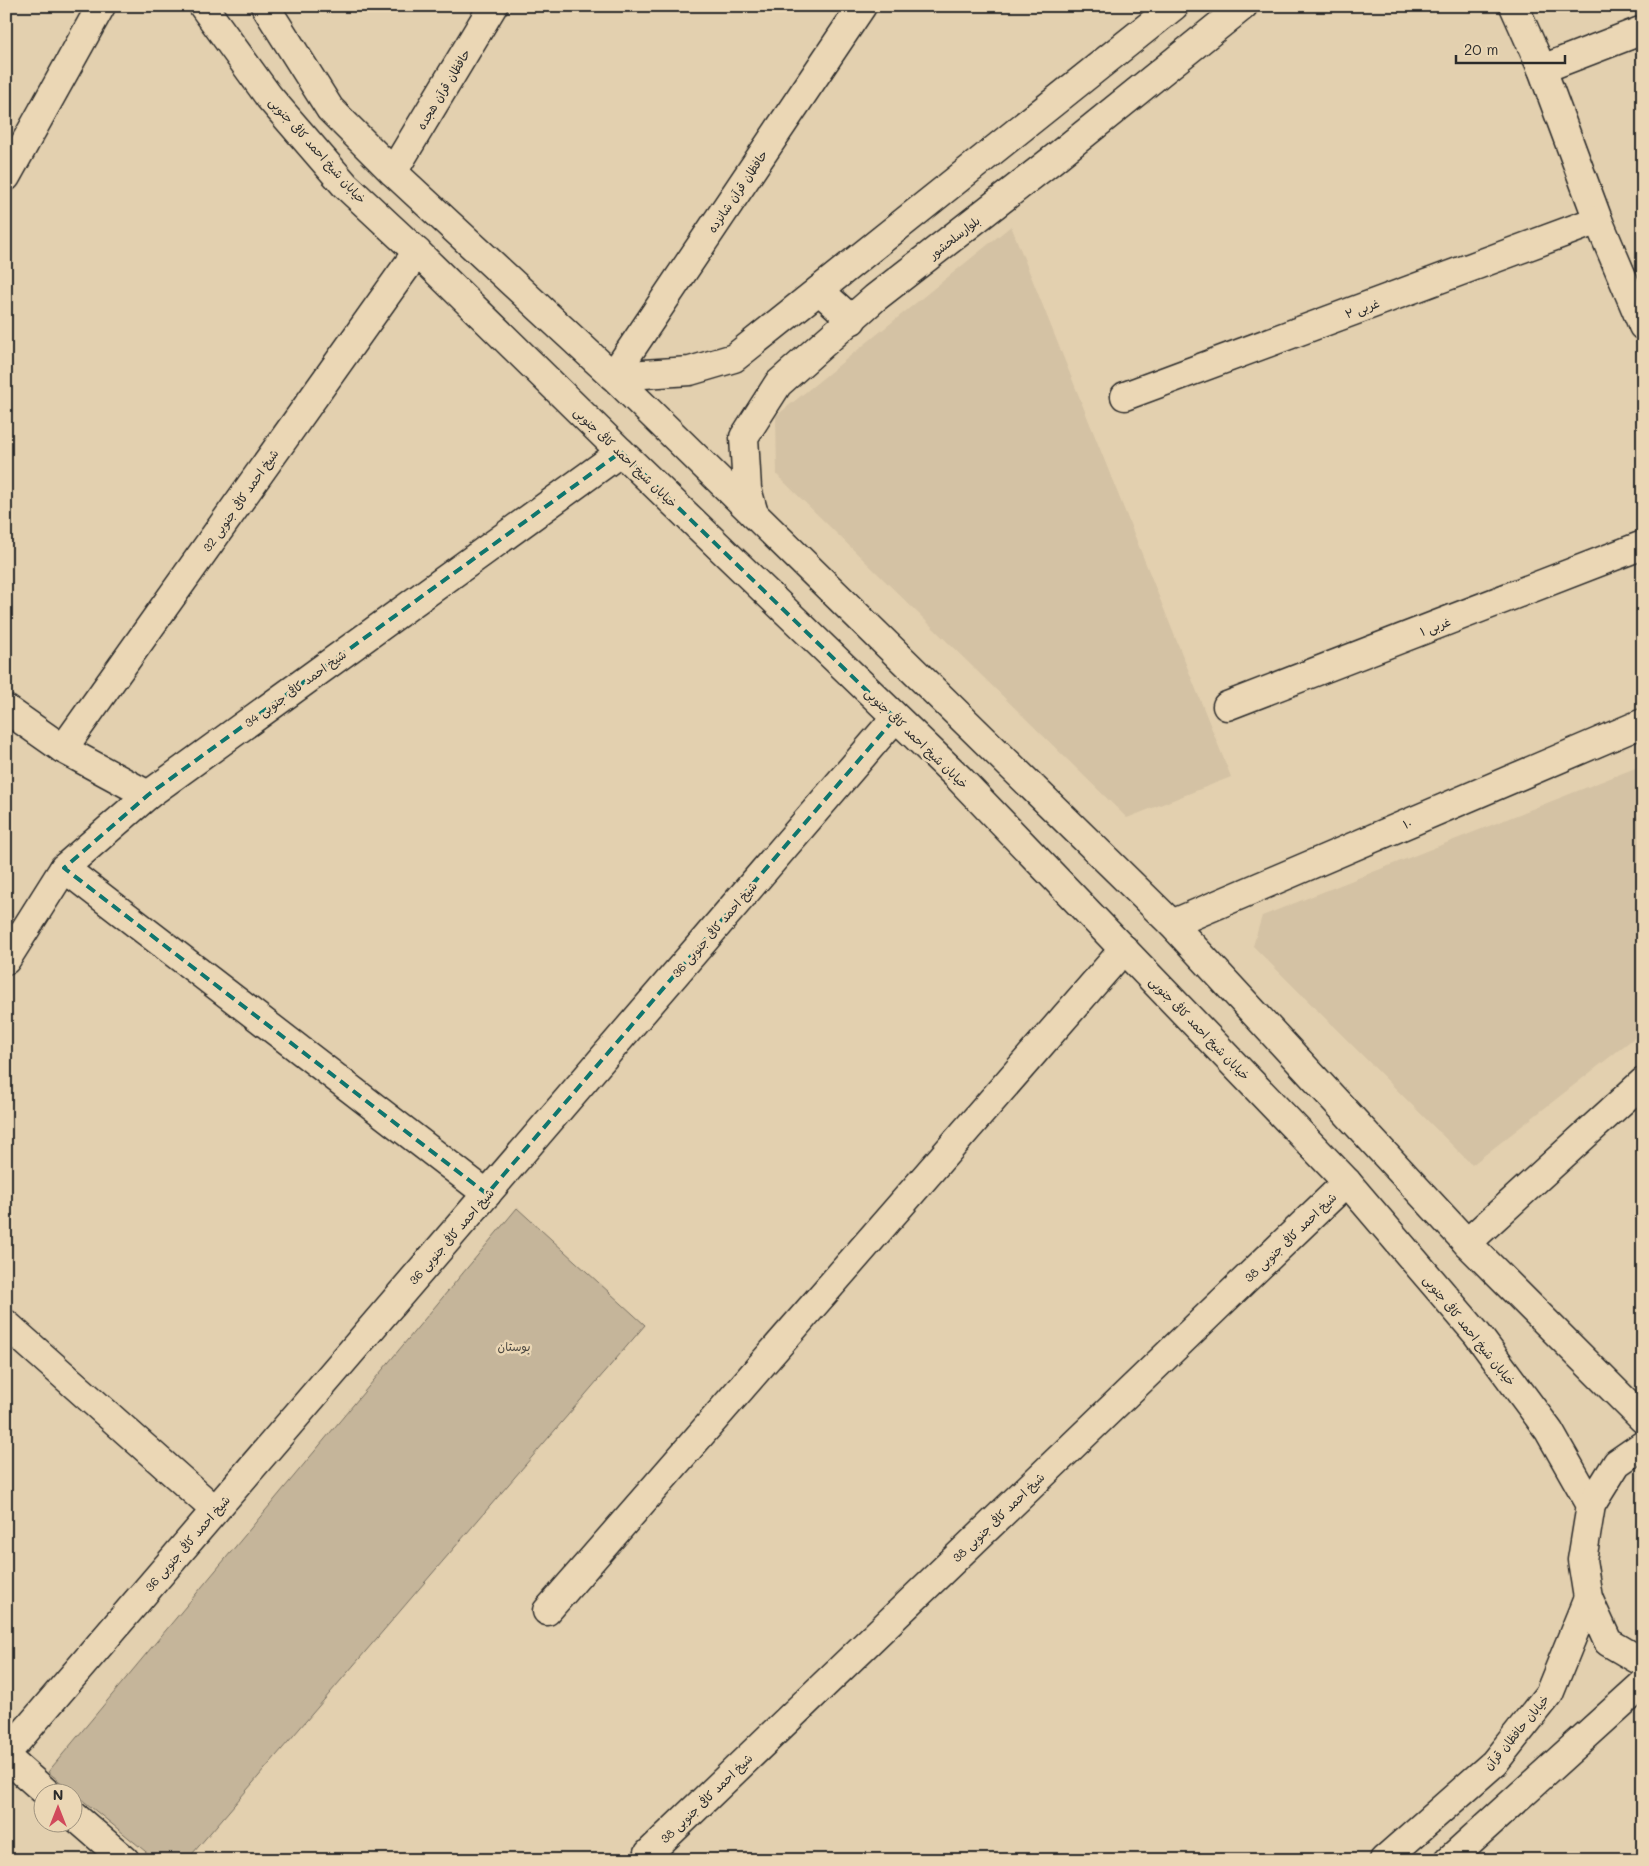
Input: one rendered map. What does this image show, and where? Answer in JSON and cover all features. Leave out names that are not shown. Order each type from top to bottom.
[{"type":"street","points":[[6,177],[101,6]]},
{"type":"street","name":"خیابان شیخ احمد کافی جنوبی","points":[[204,6],[269,97],[345,185],[417,252],[895,718],[959,778],[1347,1182],[1477,1334],[1549,1431],[1591,1505]]},
{"type":"street","points":[[265,6],[330,109],[393,172],[613,376],[1172,924],[1467,1243],[1643,1419]]},
{"type":"street","name":"حافظان قرآن هجده","points":[[393,172],[494,6]]},
{"type":"street","name":"حافظان قرآن شانزده","points":[[613,376],[862,6]]},
{"type":"street","points":[[613,376],[690,371],[734,358],[1174,6]]},
{"type":"street","name":"بلوارسلحشور","points":[[754,514],[748,489],[744,437],[778,384],[875,298],[1051,161],[1243,6]]},
{"type":"street","points":[[1514,6],[1542,69],[1598,220],[1643,326]]},
{"type":"street","points":[[1542,69],[1643,30]]},
{"type":"street","name":"۲ غربی","points":[[1125,396],[1598,220]]},
{"type":"street","name":"شیخ احمد کافی جنوبی 32","points":[[63,749],[417,252]]},
{"type":"street","points":[[819,290],[852,320]]},
{"type":"street","name":"شیخ احمد کافی جنوبی 34","points":[[6,960],[64,868],[148,795],[621,452]]},
{"type":"street","name":"۱ غربی","points":[[1227,706],[1643,545]]},
{"type":"street","points":[[6,709],[63,749],[148,795]]},
{"type":"street","name":"شیخ احمد کافی جنوبی 36","points":[[6,1756],[895,718]]},
{"type":"street","name":"۱۰","points":[[1172,924],[1643,723]]},
{"type":"street","points":[[64,868],[487,1194]]},
{"type":"street","points":[[548,1611],[1124,949]]},
{"type":"street","points":[[1467,1243],[1643,1082]]},
{"type":"street","name":"شیخ احمد کافی جنوبی 38","points":[[650,1856],[1347,1182]]},
{"type":"street","points":[[6,1324],[215,1510]]},
{"type":"street","points":[[1643,1445],[1617,1463],[1591,1505],[1582,1560],[1588,1598],[1608,1642],[1637,1658],[1643,1658]]},
{"type":"street","name":"خیابان حافظان قرآن","points":[[1384,1860],[1494,1763],[1549,1694],[1588,1598]]},
{"type":"street","points":[[1449,1860],[1643,1684]]},
{"type":"street","points":[[6,1756],[37,1784]]},
{"type":"street","points":[[82,1823],[125,1860]]},
{"type":"highlighted area","points":[[621,452],[895,718],[487,1194],[64,868],[148,795]]},
{"type":"shaded area","points":[[1011,226],[1231,777],[1127,818],[777,475],[776,416]]},
{"type":"shaded area","points":[[1643,765],[1643,1031],[1472,1165],[1253,946],[1262,916]]},
{"type":"green space","name":"بوستان","points":[[517,1208],[645,1325],[187,1860],[156,1860],[82,1800],[82,1784],[63,1784],[48,1772]]}]
